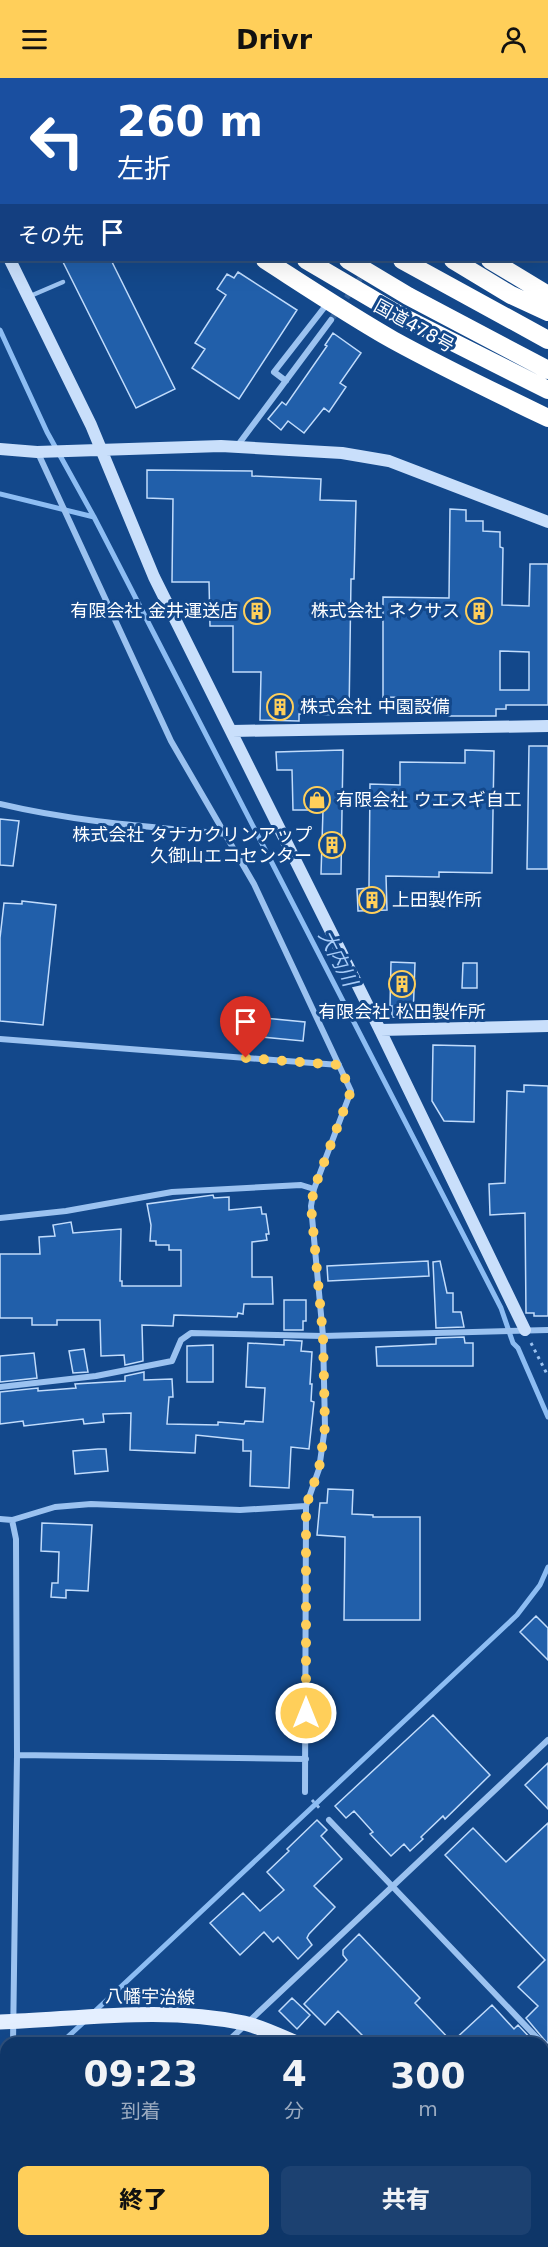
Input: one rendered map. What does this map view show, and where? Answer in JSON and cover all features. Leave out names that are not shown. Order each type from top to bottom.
[{"type":"highway","name":"国道478号","points":[[266,261],[330,311],[392,339],[462,377],[548,418]]},
{"type":"highway","points":[[308,261],[403,317],[548,390]]},
{"type":"highway","points":[[350,261],[418,302],[548,370]]},
{"type":"highway","points":[[404,261],[548,340]]},
{"type":"highway","points":[[455,261],[511,295],[548,312]]},
{"type":"highway","points":[[492,261],[548,295]]},
{"type":"main road","name":"八幡宇治線","points":[[7,2022],[107,2015],[176,2015],[214,2018],[247,2024],[281,2037]]},
{"type":"street","points":[[10,261],[102,450],[154,577],[380,1030],[522,1331]]},
{"type":"street","points":[[286,381],[274,372],[330,311]]},
{"type":"street","points":[[238,446],[286,381],[330,311]]},
{"type":"street","points":[[0,449],[38,452],[238,446],[342,453],[389,461],[548,522]]},
{"type":"street","points":[[38,452],[171,741],[254,884],[351,1091],[314,1189],[311,1206],[323,1336],[325,1427],[319,1469],[306,1506],[305,1792]]},
{"type":"street","points":[[232,731],[548,726]]},
{"type":"street","points":[[0,804],[41,814],[113,824],[227,834]]},
{"type":"street","points":[[380,1030],[548,1026]]},
{"type":"street","points":[[0,1039],[339,1065]]},
{"type":"street","points":[[0,1218],[66,1211],[172,1192],[301,1185],[314,1189]]},
{"type":"street","points":[[0,1387],[96,1376],[172,1361],[181,1340],[191,1333],[323,1336],[548,1330]]},
{"type":"street","points":[[0,1519],[12,1520],[55,1507],[91,1504],[240,1510],[306,1506]]},
{"type":"street","points":[[11,2037],[7,2022],[17,1755],[16,1539],[12,1520]]},
{"type":"street","points":[[233,2037],[548,1740]]},
{"type":"street","points":[[17,1755],[306,1759]]},
{"type":"street","points":[[328,1820],[535,2037]]},
{"type":"lane","points":[[28,297],[63,282]]},
{"type":"path","points":[[522,1331],[548,1376]]},
{"type":"path","points":[[305,1792],[328,1820]]},
{"type":"building","points":[[62,261],[111,261],[175,389],[136,408]]},
{"type":"building","points":[[238,272],[297,310],[239,399],[192,368],[205,349],[195,343],[226,295],[217,289],[227,274],[234,278]]},
{"type":"building","points":[[333,333],[361,353],[340,383],[346,387],[329,412],[324,408],[304,433],[288,421],[281,430],[268,419],[282,402],[286,405],[327,346],[325,345]]},
{"type":"building","points":[[147,470],[252,471],[252,476],[321,479],[320,500],[356,501],[354,579],[351,579],[349,715],[299,714],[299,721],[260,720],[261,672],[233,672],[233,626],[210,626],[209,582],[172,582],[173,499],[147,498]]},
{"type":"building","points":[[450,509],[466,510],[466,521],[483,521],[483,531],[500,532],[500,547],[503,548],[502,605],[529,606],[530,564],[548,564],[548,705],[506,705],[506,709],[496,709],[496,716],[447,716],[447,698],[383,697],[383,597],[449,598]],"holes":[[[500,651],[529,652],[529,690],[500,690]]]},
{"type":"building","points":[[529,746],[548,746],[548,869],[527,869]]},
{"type":"building","points":[[343,750],[341,874],[321,874],[323,810],[293,810],[292,770],[277,770],[276,752]]},
{"type":"building","points":[[465,750],[494,751],[492,873],[439,872],[439,877],[386,876],[387,910],[358,911],[357,889],[369,888],[370,784],[400,785],[400,762],[465,763]]},
{"type":"building","points":[[0,819],[19,821],[13,866],[0,865]]},
{"type":"building","points":[[22,901],[56,905],[43,1025],[0,1021],[0,938],[4,903],[22,904]]},
{"type":"building","name":"有限会社 松田製作所","points":[[391,962],[415,963],[413,1018],[392,1017]]},
{"type":"building","points":[[463,963],[477,963],[477,988],[462,988]]},
{"type":"building","points":[[264,1018],[305,1022],[303,1041],[262,1037]]},
{"type":"building","points":[[433,1045],[475,1046],[474,1122],[444,1121],[432,1101]]},
{"type":"building","points":[[524,1085],[548,1086],[548,1316],[534,1316],[534,1313],[526,1313],[525,1213],[490,1215],[489,1184],[505,1183],[507,1091],[524,1092]]},
{"type":"building","points":[[213,1195],[214,1198],[229,1197],[229,1210],[261,1207],[262,1214],[266,1214],[269,1234],[266,1234],[267,1240],[252,1242],[252,1277],[272,1277],[273,1304],[244,1304],[243,1314],[238,1313],[237,1317],[174,1315],[173,1326],[142,1325],[143,1361],[125,1365],[124,1355],[101,1356],[100,1320],[57,1320],[57,1325],[32,1325],[32,1318],[0,1318],[0,1254],[40,1254],[39,1237],[55,1236],[53,1225],[71,1222],[73,1233],[121,1229],[120,1281],[122,1281],[122,1286],[181,1286],[181,1250],[169,1250],[169,1245],[156,1245],[156,1241],[150,1241],[151,1225],[147,1204]]},
{"type":"building","points":[[428,1261],[429,1276],[328,1281],[327,1266]]},
{"type":"building","points":[[440,1261],[447,1293],[453,1293],[453,1312],[461,1312],[464,1327],[436,1328],[433,1262]]},
{"type":"building","points":[[284,1300],[306,1300],[306,1321],[303,1321],[303,1330],[284,1330]]},
{"type":"building","points":[[464,1337],[465,1343],[473,1343],[473,1366],[377,1366],[376,1347],[436,1344],[436,1338]]},
{"type":"building","points":[[284,1340],[302,1341],[301,1351],[312,1352],[310,1384],[312,1384],[311,1401],[314,1402],[309,1449],[291,1447],[289,1488],[250,1486],[251,1451],[243,1451],[243,1440],[196,1435],[195,1453],[130,1450],[131,1413],[103,1414],[104,1422],[84,1424],[83,1419],[24,1426],[23,1421],[0,1424],[0,1392],[38,1388],[38,1391],[76,1388],[75,1384],[125,1381],[125,1376],[144,1372],[144,1380],[172,1379],[173,1397],[169,1397],[167,1424],[218,1425],[218,1422],[244,1424],[245,1421],[263,1422],[265,1388],[246,1387],[248,1343],[284,1345]]},
{"type":"building","points":[[213,1345],[213,1382],[187,1382],[187,1346]]},
{"type":"building","points":[[84,1349],[88,1372],[73,1373],[69,1351]]},
{"type":"building","points":[[34,1353],[37,1378],[0,1382],[0,1356]]},
{"type":"building","points":[[106,1449],[108,1471],[75,1474],[73,1451]]},
{"type":"building","points":[[328,1489],[353,1490],[352,1514],[373,1515],[373,1517],[420,1517],[420,1620],[344,1620],[345,1537],[317,1535],[320,1503],[327,1503]]},
{"type":"building","points":[[42,1523],[92,1525],[88,1591],[66,1590],[66,1598],[51,1597],[52,1583],[58,1583],[59,1552],[41,1551]]},
{"type":"building","points":[[536,1616],[548,1628],[548,1660],[520,1632]]},
{"type":"building","points":[[433,1715],[490,1775],[445,1819],[443,1816],[410,1851],[404,1844],[391,1856],[370,1834],[373,1832],[354,1811],[346,1818],[335,1806]]},
{"type":"building","points":[[548,1763],[548,1809],[525,1785]]},
{"type":"building","points":[[317,1820],[327,1830],[321,1836],[342,1859],[314,1886],[335,1907],[309,1934],[307,1938],[312,1945],[298,1959],[278,1937],[273,1942],[264,1932],[240,1955],[210,1923],[243,1893],[260,1911],[284,1890],[267,1872]]},
{"type":"building","points":[[548,1823],[548,2037],[542,2037],[526,2018],[538,2006],[518,1987],[545,1960],[445,1855],[473,1828],[506,1862]]},
{"type":"building","points":[[359,1934],[420,1998],[415,2003],[447,2037],[364,2037],[338,2011],[325,2025],[304,2004],[347,1960],[343,1955],[343,1950]]},
{"type":"building","points":[[292,1998],[310,2015],[297,2029],[279,2011]]},
{"type":"building","points":[[492,2005],[514,2029],[518,2025],[529,2037],[457,2037]]},
{"type":"waterway","name":"大内川","points":[[0,330],[47,432],[94,517],[501,1308],[513,1343],[518,1348],[548,1417]]},
{"type":"waterway","points":[[0,494],[94,517]]},
{"type":"waterway","points":[[93,2013],[517,1615],[540,1585],[548,1567]]},
{"type":"waterway","points":[[68,2037],[84,2022]]},
{"type":"tunnel","points":[[331,320],[372,261]]},
{"type":"place","name":"有限会社 金井運送店","points":[[257,611]]},
{"type":"place","name":"株式会社 ネクサス","points":[[479,611]]},
{"type":"place","name":"株式会社 中園設備","points":[[280,707]]},
{"type":"place","name":"有限会社 ウエスギ自工","points":[[317,800]]},
{"type":"place","name":"株式会社 タナカクリンアップ 久御山エコセンター","points":[[332,845]]},
{"type":"place","name":"上田製作所","points":[[372,900]]},
{"type":"place","name":"有限会社 松田製作所","points":[[402,984]]},
{"type":"route","points":[[246,1058],[339,1065],[351,1091],[314,1189],[311,1206],[323,1336],[325,1427],[319,1469],[306,1506],[306,1713]]}]
